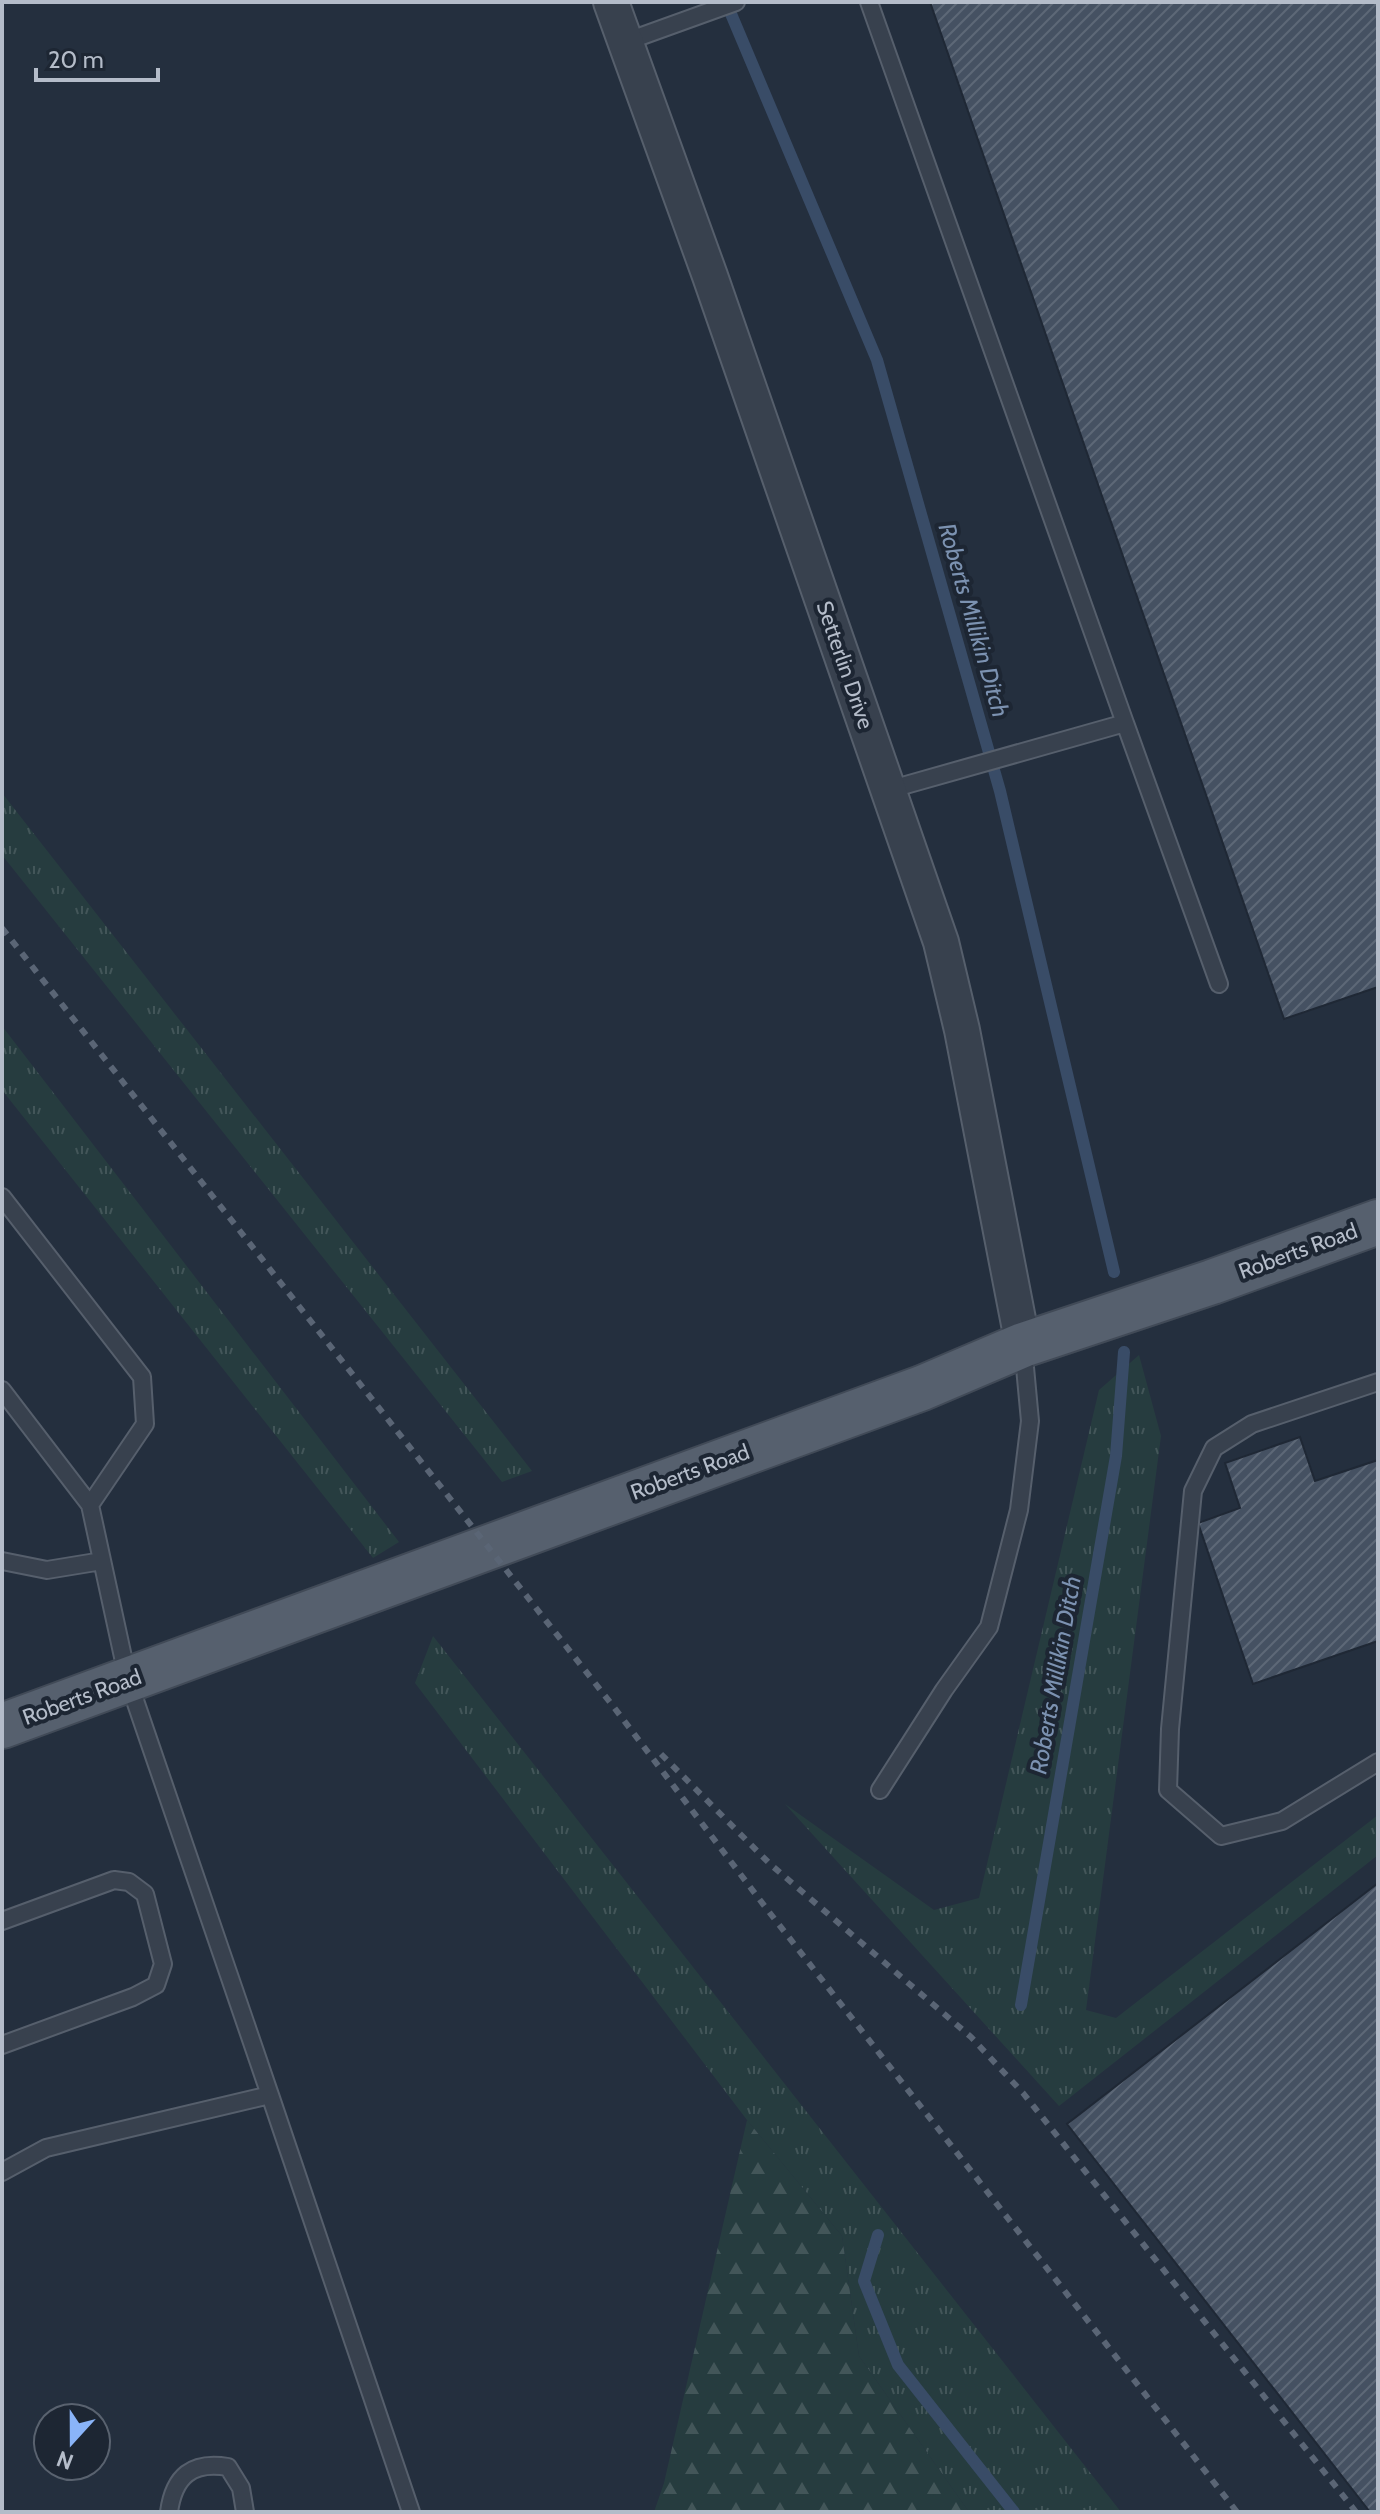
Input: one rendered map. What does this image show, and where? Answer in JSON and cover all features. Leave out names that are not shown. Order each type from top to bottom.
[{"type":"main road","name":"Roberts Road","points":[[2,1726],[922,1388],[1023,1345],[1378,1222]]},
{"type":"street","name":"Setterlin Drive","points":[[611,2],[710,276],[941,942],[962,1030],[1023,1345]]},
{"type":"lane","points":[[625,42],[736,2]]},
{"type":"lane","points":[[869,2],[1219,984]]},
{"type":"lane","points":[[888,790],[1125,723]]},
{"type":"lane","points":[[2,1197],[142,1377],[145,1424],[90,1505]]},
{"type":"lane","points":[[880,1790],[989,1627],[1021,1495],[1030,1421],[1023,1345]]},
{"type":"lane","points":[[1378,1382],[1252,1424],[1214,1448],[1193,1491],[1171,1714],[1168,1790],[1221,1836],[1282,1821],[1378,1762]]},
{"type":"lane","points":[[2,1390],[90,1505],[128,1680],[411,2512]]},
{"type":"lane","points":[[2,1561],[47,1570],[102,1561]]},
{"type":"lane","points":[[2,1921],[114,1880],[129,1882],[145,1894],[163,1964],[156,1985],[133,1997],[2,2045]]},
{"type":"lane","points":[[2,2172],[46,2148],[270,2095]]},
{"type":"lane","points":[[169,2512],[171,2494],[188,2471],[210,2464],[228,2467],[241,2488],[245,2512]]},
{"type":"green space","points":[[2,793],[532,1471],[502,1482],[2,855]]},
{"type":"green space","points":[[2,1026],[399,1542],[373,1558],[2,1090]]},
{"type":"green space","points":[[1139,1355],[1161,1436],[1086,2010],[1116,2018],[1378,1815],[1378,1855],[1059,2106],[785,1804],[934,1910],[979,1898],[1099,1390]]},
{"type":"green space","points":[[433,1636],[1121,2512],[969,2512],[859,2356],[842,2236],[747,2120],[415,1683]]},
{"type":"green space","points":[[747,2120],[842,2236],[859,2356],[969,2512],[654,2512],[664,2483]]},
{"type":"building","points":[[930,2],[1378,2],[1378,987],[1284,1019]]},
{"type":"building","points":[[1300,1437],[1315,1481],[1378,1460],[1378,1641],[1253,1684],[1198,1523],[1240,1508],[1225,1463]]},
{"type":"building","points":[[1378,1883],[1378,2512],[1370,2512],[1067,2124]]},
{"type":"waterway","name":"Roberts Millikin Ditch","points":[[726,2],[877,360],[1000,791],[1114,1272]]},
{"type":"waterway","name":"Roberts Millikin Ditch","points":[[1021,2005],[1116,1456],[1124,1352]]},
{"type":"waterway","name":"Roberts Millikin Ditch","points":[[878,2235],[864,2281],[898,2365],[1014,2512]]},
{"type":"railway","points":[[2,928],[613,1706],[766,1908],[1237,2512]]},
{"type":"railway","points":[[661,1754],[770,1864],[971,2037],[1023,2093],[1356,2512]]}]
